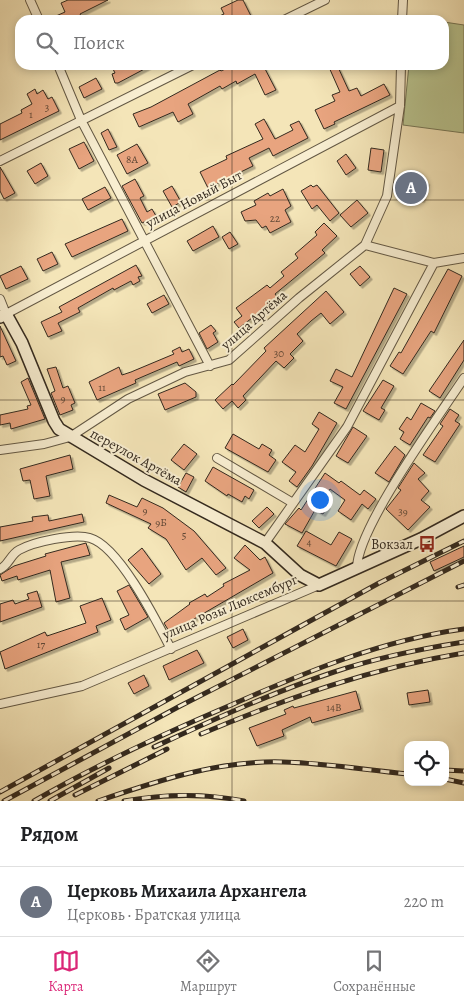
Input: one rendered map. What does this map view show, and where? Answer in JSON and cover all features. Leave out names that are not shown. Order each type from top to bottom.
[{"type":"street","points":[[294,15],[325,0]]},
{"type":"street","points":[[402,15],[403,0]]},
{"type":"street","points":[[32,1],[37,15]]},
{"type":"street","points":[[60,70],[81,120],[143,243],[210,366]]},
{"type":"street","points":[[0,161],[183,70]]},
{"type":"street","points":[[401,70],[400,106],[387,196],[364,246],[434,263],[464,258]]},
{"type":"street","name":"улица Новый Быт","points":[[3,315],[143,243],[400,106]]},
{"type":"street","name":"улица Артёма","points":[[0,450],[44,444],[70,437],[128,399],[185,372],[229,360],[299,298],[364,246]]},
{"type":"street","points":[[265,543],[347,427],[434,263]]},
{"type":"street","name":"переулок Артёма","points":[[0,299],[3,315],[22,343],[54,421],[70,437],[144,480],[265,543],[300,575],[319,585]]},
{"type":"street","points":[[357,568],[357,557],[377,513],[464,378]]},
{"type":"street","points":[[217,458],[292,503]]},
{"type":"street","name":"улица Розы Люксембург","points":[[0,704],[82,686],[319,585],[464,516]]},
{"type":"street","points":[[0,569],[7,565],[18,551],[28,547],[64,537],[91,538],[102,545],[122,566],[152,611],[170,649]]},
{"type":"green space","points":[[449,23],[464,25],[464,133],[403,125],[408,70],[449,70]]},
{"type":"building","points":[[68,0],[108,0],[80,15],[58,15],[65,12],[61,3]]},
{"type":"building","points":[[238,0],[243,0],[250,15],[222,15],[224,14],[221,8]]},
{"type":"building","points":[[114,70],[143,70],[118,83],[115,83],[112,74],[115,73]]},
{"type":"building","points":[[266,70],[276,90],[265,95],[255,74],[237,84],[236,81],[222,89],[220,86],[188,104],[193,114],[178,122],[173,112],[139,127],[133,114],[151,107],[221,71]]},
{"type":"building","points":[[330,70],[339,70],[349,91],[357,88],[361,96],[384,84],[390,95],[334,122],[335,124],[324,129],[315,110],[335,101],[332,95],[340,92]]},
{"type":"building","points":[[96,78],[102,89],[84,98],[79,87]]},
{"type":"building","points":[[35,89],[37,94],[43,90],[48,99],[52,97],[59,111],[0,140],[0,124],[22,113],[21,110],[32,104],[27,94]]},
{"type":"building","points":[[264,119],[275,139],[293,130],[290,125],[299,121],[308,138],[273,156],[269,148],[249,158],[253,166],[208,188],[200,172],[227,159],[226,156],[263,139],[255,124]]},
{"type":"building","points":[[108,129],[117,147],[109,150],[101,133]]},
{"type":"building","points":[[84,142],[94,161],[79,169],[69,149]]},
{"type":"building","points":[[137,144],[148,163],[127,174],[117,155]]},
{"type":"building","points":[[371,148],[384,150],[381,172],[368,170]]},
{"type":"building","points":[[346,154],[356,168],[346,175],[337,161]]},
{"type":"building","points":[[41,163],[48,176],[35,184],[27,171]]},
{"type":"building","points":[[0,167],[15,193],[4,199],[0,191]]},
{"type":"building","points":[[400,175],[427,182],[422,200],[395,193]]},
{"type":"building","points":[[135,179],[144,196],[140,198],[147,212],[152,209],[156,216],[142,223],[122,186]]},
{"type":"building","points":[[311,185],[313,187],[317,185],[339,213],[330,221],[317,205],[312,209],[301,191]]},
{"type":"building","points":[[172,186],[181,202],[172,207],[163,191]]},
{"type":"building","points":[[105,187],[111,198],[88,210],[82,199]]},
{"type":"building","points":[[283,189],[291,206],[285,210],[291,222],[270,233],[266,226],[262,228],[256,220],[245,221],[241,212],[256,205],[254,201],[268,193],[270,196]]},
{"type":"building","points":[[357,200],[368,213],[351,227],[340,215]]},
{"type":"building","points":[[122,219],[128,231],[72,257],[65,244]]},
{"type":"building","points":[[324,223],[337,236],[322,250],[325,253],[275,294],[278,298],[239,328],[234,322],[242,316],[236,308],[267,285],[270,288],[284,276],[281,272],[298,258],[295,254],[317,235],[315,232]]},
{"type":"building","points":[[213,226],[219,237],[193,251],[187,241]]},
{"type":"building","points":[[230,232],[238,244],[229,249],[222,237]]},
{"type":"building","points":[[52,252],[58,264],[43,271],[37,259]]},
{"type":"building","points":[[136,265],[142,276],[138,277],[140,281],[133,285],[131,281],[114,290],[113,288],[78,308],[80,312],[58,323],[62,331],[48,337],[41,322],[62,312],[59,307]]},
{"type":"building","points":[[21,266],[28,279],[6,289],[0,276]]},
{"type":"building","points":[[360,266],[370,277],[360,286],[350,274]]},
{"type":"building","points":[[448,269],[462,276],[434,333],[431,331],[403,374],[390,366],[399,352],[401,353]]},
{"type":"building","points":[[394,288],[407,294],[346,409],[334,403],[343,387],[330,381],[336,369],[352,377]]},
{"type":"building","points":[[326,291],[344,312],[330,324],[321,313],[311,321],[297,334],[303,341],[290,354],[294,358],[284,368],[276,361],[243,396],[246,400],[238,408],[232,401],[223,409],[215,400],[233,385],[266,351],[264,348]]},
{"type":"building","points":[[164,295],[169,304],[152,313],[147,304]]},
{"type":"building","points":[[211,325],[216,331],[213,333],[218,342],[207,349],[199,333]]},
{"type":"building","points":[[0,326],[16,361],[7,365],[3,356],[0,357]]},
{"type":"building","points":[[464,340],[464,360],[440,398],[429,391]]},
{"type":"building","points":[[180,347],[182,352],[189,349],[194,359],[179,366],[177,362],[135,380],[136,383],[97,400],[89,382],[119,367],[122,375],[131,372],[174,354],[172,351]]},
{"type":"building","points":[[56,367],[63,388],[68,386],[75,403],[71,405],[73,410],[60,415],[51,393],[55,391],[47,369]]},
{"type":"building","points":[[28,378],[45,419],[11,429],[10,423],[0,425],[0,415],[28,409],[27,406],[31,405],[21,382]]},
{"type":"building","points":[[383,380],[394,386],[381,408],[385,410],[379,420],[363,411]]},
{"type":"building","points":[[185,383],[196,392],[196,397],[165,410],[158,394]]},
{"type":"building","points":[[421,403],[435,411],[430,418],[428,417],[410,445],[400,439],[404,432],[399,429],[407,417],[411,420]]},
{"type":"building","points":[[450,409],[459,415],[455,421],[460,424],[435,462],[423,455],[443,426],[440,424]]},
{"type":"building","points":[[319,412],[337,423],[312,466],[297,487],[289,481],[296,472],[282,462],[295,445],[305,452],[319,429],[312,424]]},
{"type":"building","points":[[353,427],[367,436],[348,463],[336,456]]},
{"type":"building","points":[[233,434],[259,449],[262,444],[272,450],[269,455],[276,460],[268,472],[225,448]]},
{"type":"building","points":[[184,444],[197,454],[184,470],[171,460]]},
{"type":"building","points":[[395,446],[405,455],[389,482],[375,473]]},
{"type":"building","points":[[70,455],[73,469],[46,476],[50,496],[34,499],[30,480],[23,481],[20,469]]},
{"type":"building","points":[[414,463],[425,473],[418,479],[429,491],[421,500],[430,507],[408,530],[386,509],[401,490],[398,488]]},
{"type":"building","points":[[213,467],[254,490],[249,499],[245,496],[242,502],[228,494],[227,496],[205,481]]},
{"type":"building","points":[[186,473],[194,477],[186,492],[178,487]]},
{"type":"building","points":[[325,473],[339,483],[341,481],[360,495],[364,490],[376,499],[368,509],[362,504],[351,520],[338,511],[345,500],[330,489],[321,502],[328,506],[323,514],[315,510],[302,533],[285,524],[299,508],[301,510]]},
{"type":"building","points":[[109,495],[137,507],[142,498],[163,508],[194,531],[226,568],[216,575],[202,558],[186,570],[166,539],[148,528],[151,524],[106,503]]},
{"type":"building","points":[[267,507],[274,514],[259,528],[252,521]]},
{"type":"building","points":[[82,514],[84,522],[0,541],[0,527],[33,521],[32,517],[48,515],[49,521]]},
{"type":"building","points":[[306,531],[331,545],[339,532],[352,539],[336,566],[297,546]]},
{"type":"building","points":[[86,543],[90,555],[61,562],[70,598],[56,602],[50,570],[18,580],[17,576],[2,581],[0,575],[14,566],[46,556],[45,554]]},
{"type":"building","points":[[245,545],[260,560],[265,557],[273,573],[170,633],[164,623],[189,603],[205,594],[207,597],[224,586],[223,584],[250,570],[234,558]]},
{"type":"building","points":[[464,546],[464,557],[434,571],[430,562]]},
{"type":"building","points":[[142,548],[161,574],[149,584],[128,560]]},
{"type":"building","points":[[129,585],[148,617],[125,630],[120,619],[129,615],[117,591]]},
{"type":"building","points":[[37,591],[42,607],[0,622],[0,604],[13,600],[15,604],[29,599],[27,594]]},
{"type":"building","points":[[102,598],[111,620],[96,626],[98,632],[5,669],[0,652],[45,632],[47,636],[86,623],[80,606]]},
{"type":"building","points":[[243,629],[248,640],[233,648],[227,637]]},
{"type":"building","points":[[197,650],[204,663],[169,680],[163,666]]},
{"type":"building","points":[[144,675],[149,686],[134,694],[128,683]]},
{"type":"building","points":[[428,690],[430,702],[409,705],[407,693]]},
{"type":"building","points":[[356,691],[361,709],[312,723],[310,717],[282,730],[284,736],[257,746],[249,728],[286,714],[284,710],[293,706],[294,708]]},
{"type":"railway","points":[[0,792],[379,583],[464,541]]},
{"type":"railway","points":[[4,801],[180,706],[464,561]]},
{"type":"railway","points":[[458,587],[464,585]]},
{"type":"railway","points":[[34,801],[82,774],[131,750],[316,669],[374,649],[434,634],[464,629]]},
{"type":"railway","points":[[154,747],[266,697],[334,672],[398,654],[464,642]]},
{"type":"railway","points":[[201,734],[265,708],[330,686],[396,667],[464,653]]},
{"type":"railway","points":[[75,795],[167,749]]},
{"type":"railway","points":[[98,801],[166,779],[235,764],[283,762],[404,774]]},
{"type":"railway","points":[[50,801],[109,768]]},
{"type":"railway","points":[[449,770],[464,771]]},
{"type":"railway","points":[[449,780],[464,783]]},
{"type":"railway","points":[[124,801],[184,795],[244,801]]},
{"type":"place","name":"Церковь Михаила Архангела","points":[[411,188]]},
{"type":"place","name":"Вокзал","points":[[427,544]]}]
